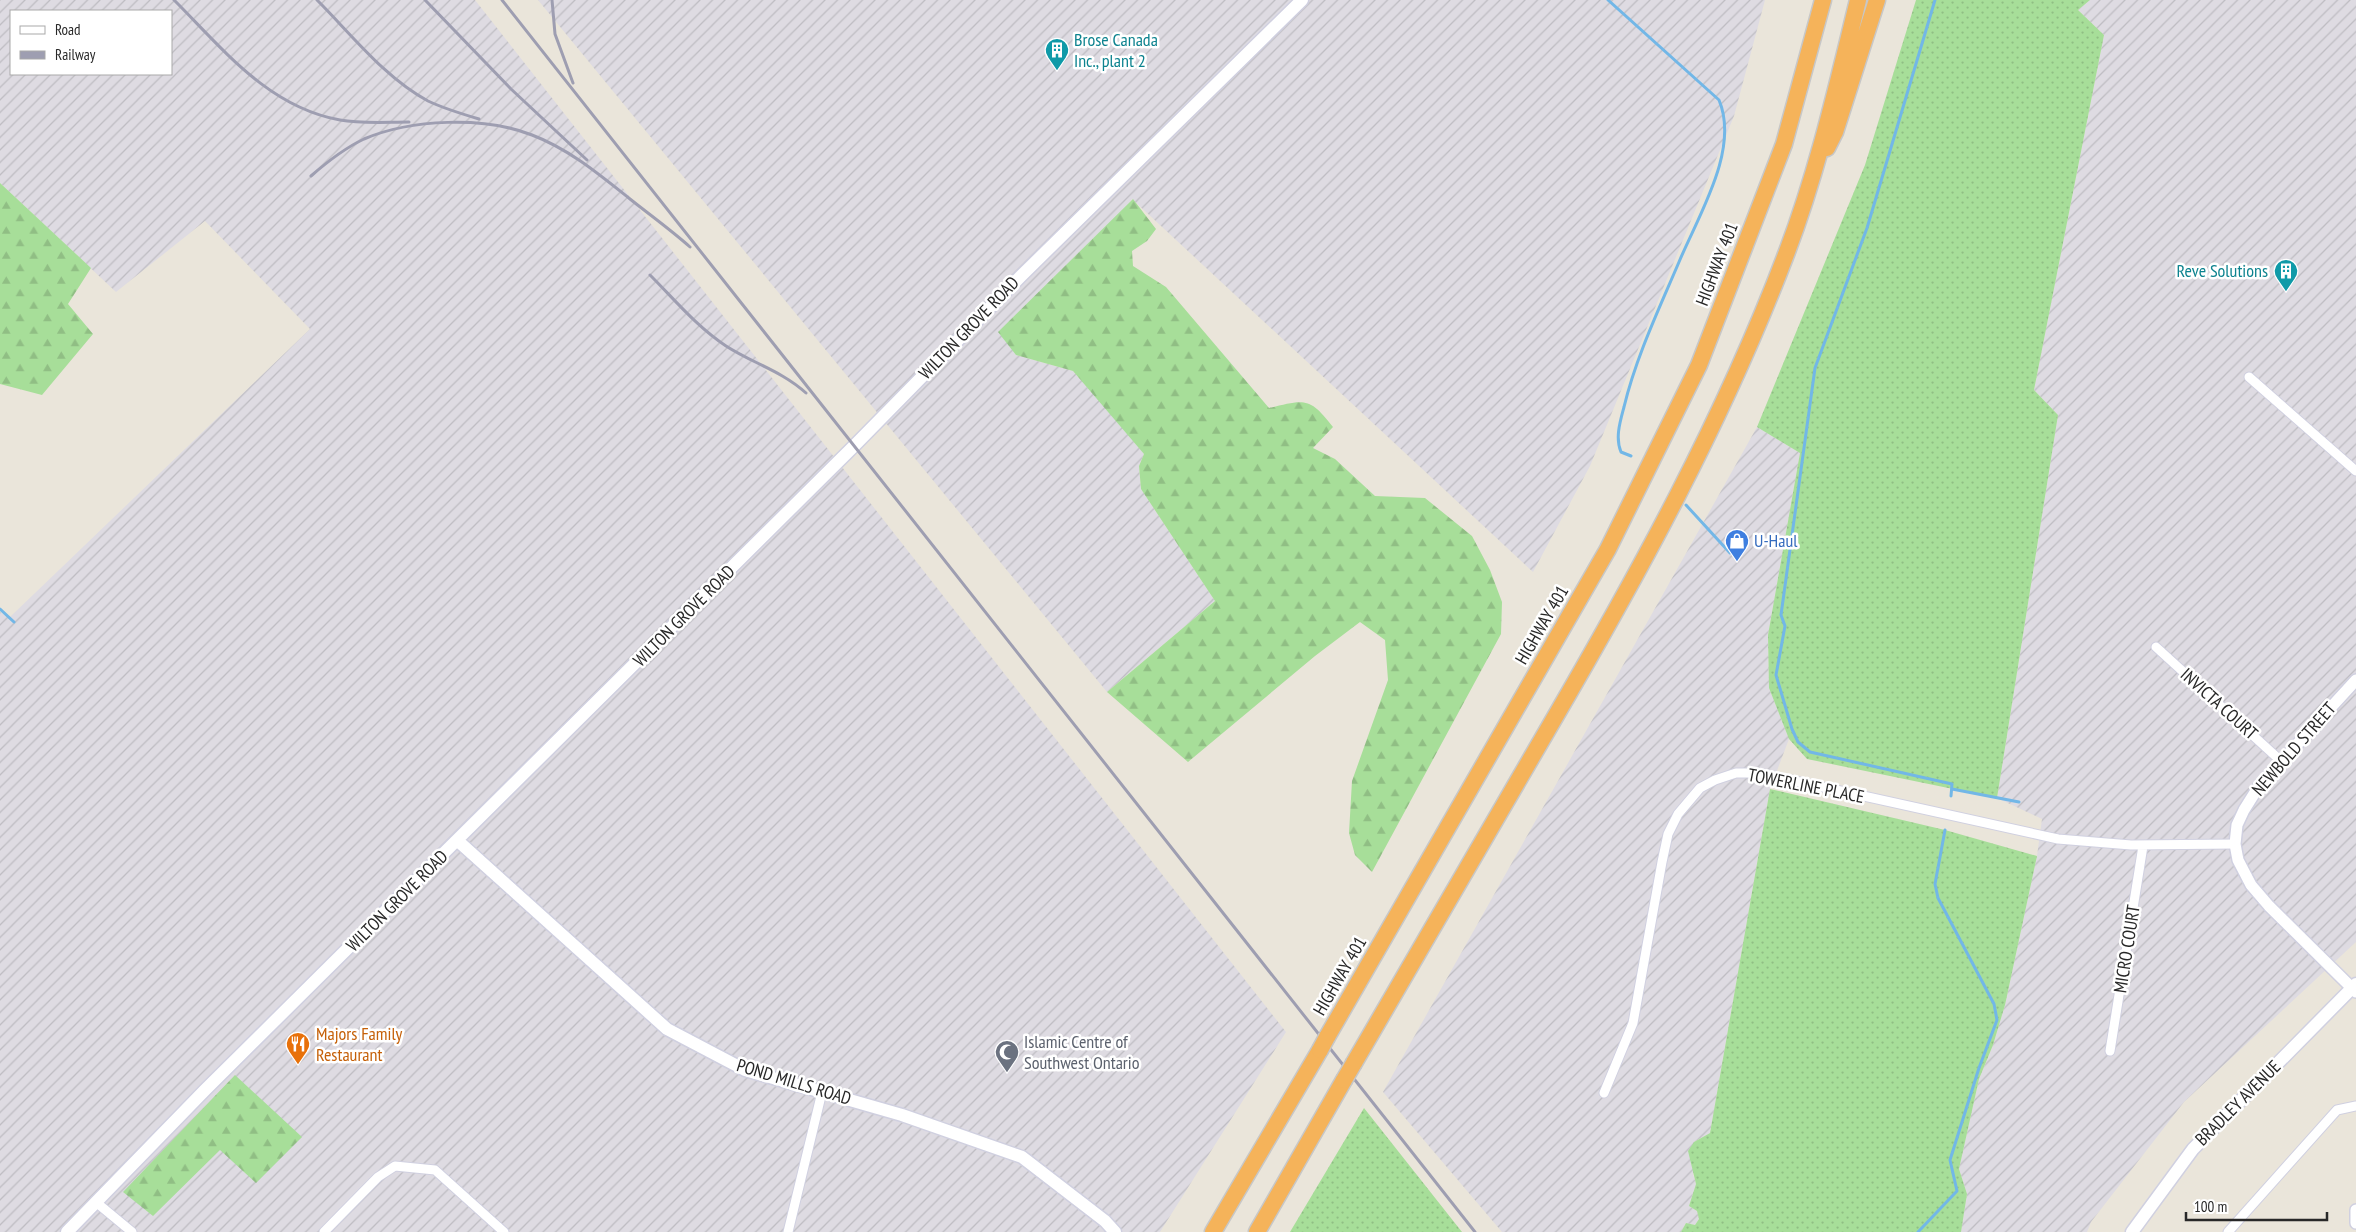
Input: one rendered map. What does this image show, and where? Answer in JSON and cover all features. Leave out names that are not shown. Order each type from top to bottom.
[{"type":"highway","name":"HIGHWAY 401","points":[[1213,1232],[1608,549],[1699,365],[1784,144],[1823,0]]},
{"type":"highway","points":[[1257,1232],[1610,624],[1671,510],[1737,372],[1786,256],[1814,172],[1858,0]]},
{"type":"highway","points":[[1814,172],[1836,132],[1877,0]]},
{"type":"main road","name":"WILTON GROVE ROAD","points":[[67,1232],[205,1090],[849,451],[1021,276],[1302,0]]},
{"type":"main road","name":"POND MILLS ROAD","points":[[458,841],[667,1030],[745,1070],[902,1115],[1022,1157],[1105,1221],[1115,1232]]},
{"type":"main road","name":"BRADLEY AVENUE","points":[[2132,1232],[2193,1149],[2355,988]]},
{"type":"street","points":[[2249,377],[2356,471]]},
{"type":"street","name":"INVICTA COURT","points":[[2156,647],[2281,761]]},
{"type":"street","name":"NEWBOLD STREET","points":[[2355,988],[2269,906],[2251,885],[2238,860],[2235,844],[2238,825],[2244,810],[2259,786],[2356,680]]},
{"type":"street","name":"TOWERLINE PLACE","points":[[1604,1092],[1632,1023],[1668,834],[1684,804],[1700,788],[1714,780],[1736,773],[1759,773],[2058,839],[2143,846],[2235,844]]},
{"type":"street","name":"MICRO COURT","points":[[2110,1052],[2143,846]]},
{"type":"street","points":[[788,1232],[822,1092]]},
{"type":"street","points":[[2228,1232],[2337,1110],[2356,1106]]},
{"type":"street","points":[[324,1232],[378,1178],[396,1166],[435,1170],[504,1232]]},
{"type":"street","points":[[96,1203],[132,1232]]},
{"type":"street","points":[[2356,1210],[2356,1223]]},
{"type":"shaded area","points":[[0,0],[475,0],[1286,1032],[1160,1232],[0,1232],[0,612],[9,618],[310,329],[205,221],[116,292],[0,183]]},
{"type":"shaded area","points":[[538,0],[1765,0],[1734,116],[1590,466],[1533,572],[1132,199],[1016,355],[1073,371],[1129,435],[1144,454],[1139,466],[1141,489],[1215,601],[1107,692]]},
{"type":"shaded area","points":[[2090,0],[2356,0],[2356,942],[2184,1102],[2091,1222],[2087,1232],[1961,1232],[1967,1194],[1959,1169],[1979,1079],[1993,1045],[2005,1005],[2037,856],[2042,819],[1997,798],[2058,415],[2034,390],[2104,35],[2078,10]]},
{"type":"shaded area","points":[[1757,427],[1800,453],[1768,635],[1769,688],[1789,739],[1770,789],[1710,1133],[1694,1142],[1693,1174],[1696,1184],[1689,1206],[1697,1211],[1699,1219],[1695,1225],[1686,1223],[1681,1232],[1502,1232],[1383,1092]]},
{"type":"green space","points":[[1916,0],[2090,0],[2078,10],[2104,35],[2034,390],[2058,415],[1997,798],[1807,759],[1789,739],[1769,688],[1768,635],[1800,453],[1757,427],[1865,165]]},
{"type":"green space","points":[[0,183],[91,268],[68,304],[93,334],[42,395],[0,384]]},
{"type":"green space","points":[[1133,199],[1156,229],[1147,241],[1132,251],[1133,266],[1166,287],[1269,408],[1291,403],[1306,403],[1312,405],[1325,417],[1333,427],[1313,448],[1335,459],[1375,496],[1425,498],[1472,536],[1490,570],[1502,602],[1501,634],[1372,872],[1355,855],[1349,833],[1352,781],[1388,680],[1385,640],[1360,622],[1315,656],[1188,762],[1107,692],[1215,601],[1141,489],[1139,466],[1144,454],[1073,371],[1016,355],[998,332]]},
{"type":"green space","points":[[1770,789],[1945,830],[2037,856],[2005,1005],[1993,1045],[1979,1079],[1959,1169],[1967,1194],[1961,1232],[1681,1232],[1686,1223],[1695,1225],[1699,1219],[1697,1211],[1689,1206],[1696,1184],[1688,1151],[1694,1142],[1710,1133]]},
{"type":"green space","points":[[235,1075],[302,1137],[256,1183],[220,1150],[153,1216],[123,1192]]},
{"type":"green space","points":[[1364,1108],[1462,1232],[1290,1232]]},
{"type":"waterway","points":[[1608,0],[1719,100],[1724,119],[1721,161],[1714,182],[1649,333],[1629,388],[1618,441],[1621,452],[1631,456]]},
{"type":"waterway","points":[[1935,0],[1867,228],[1815,368],[1781,615],[1785,626],[1776,675],[1792,729],[1798,742],[1810,752],[1952,784],[1951,796]]},
{"type":"waterway","points":[[1686,505],[1730,553]]},
{"type":"waterway","points":[[0,609],[14,622]]},
{"type":"waterway","points":[[1952,789],[2019,802]]},
{"type":"waterway","points":[[1918,1232],[1957,1191],[1950,1160],[1979,1068],[1997,1020],[1994,1004],[1938,898],[1935,884],[1945,830]]},
{"type":"railway","points":[[174,0],[248,74],[291,103],[314,113],[340,120],[409,122]]},
{"type":"railway","points":[[317,0],[397,80],[434,104],[479,119]]},
{"type":"railway","points":[[425,0],[511,89],[587,160]]},
{"type":"railway","points":[[502,0],[1475,1232]]},
{"type":"railway","points":[[552,0],[555,34],[573,83]]},
{"type":"railway","points":[[311,176],[350,147],[383,132],[403,127],[448,122],[492,125],[532,135],[584,163],[690,247]]},
{"type":"railway","points":[[650,275],[696,322],[715,338],[736,352],[797,385],[806,393]]},
{"type":"place","name":"Brose Canada Inc., plant 2","points":[[1057,71]]},
{"type":"place","name":"Reve Solutions","points":[[2286,292]]},
{"type":"place","name":"U-Haul","points":[[1737,562]]},
{"type":"place","name":"Majors Family Restaurant","points":[[298,1065]]},
{"type":"place","name":"Islamic Centre of Southwest Ontario","points":[[1007,1073]]}]
